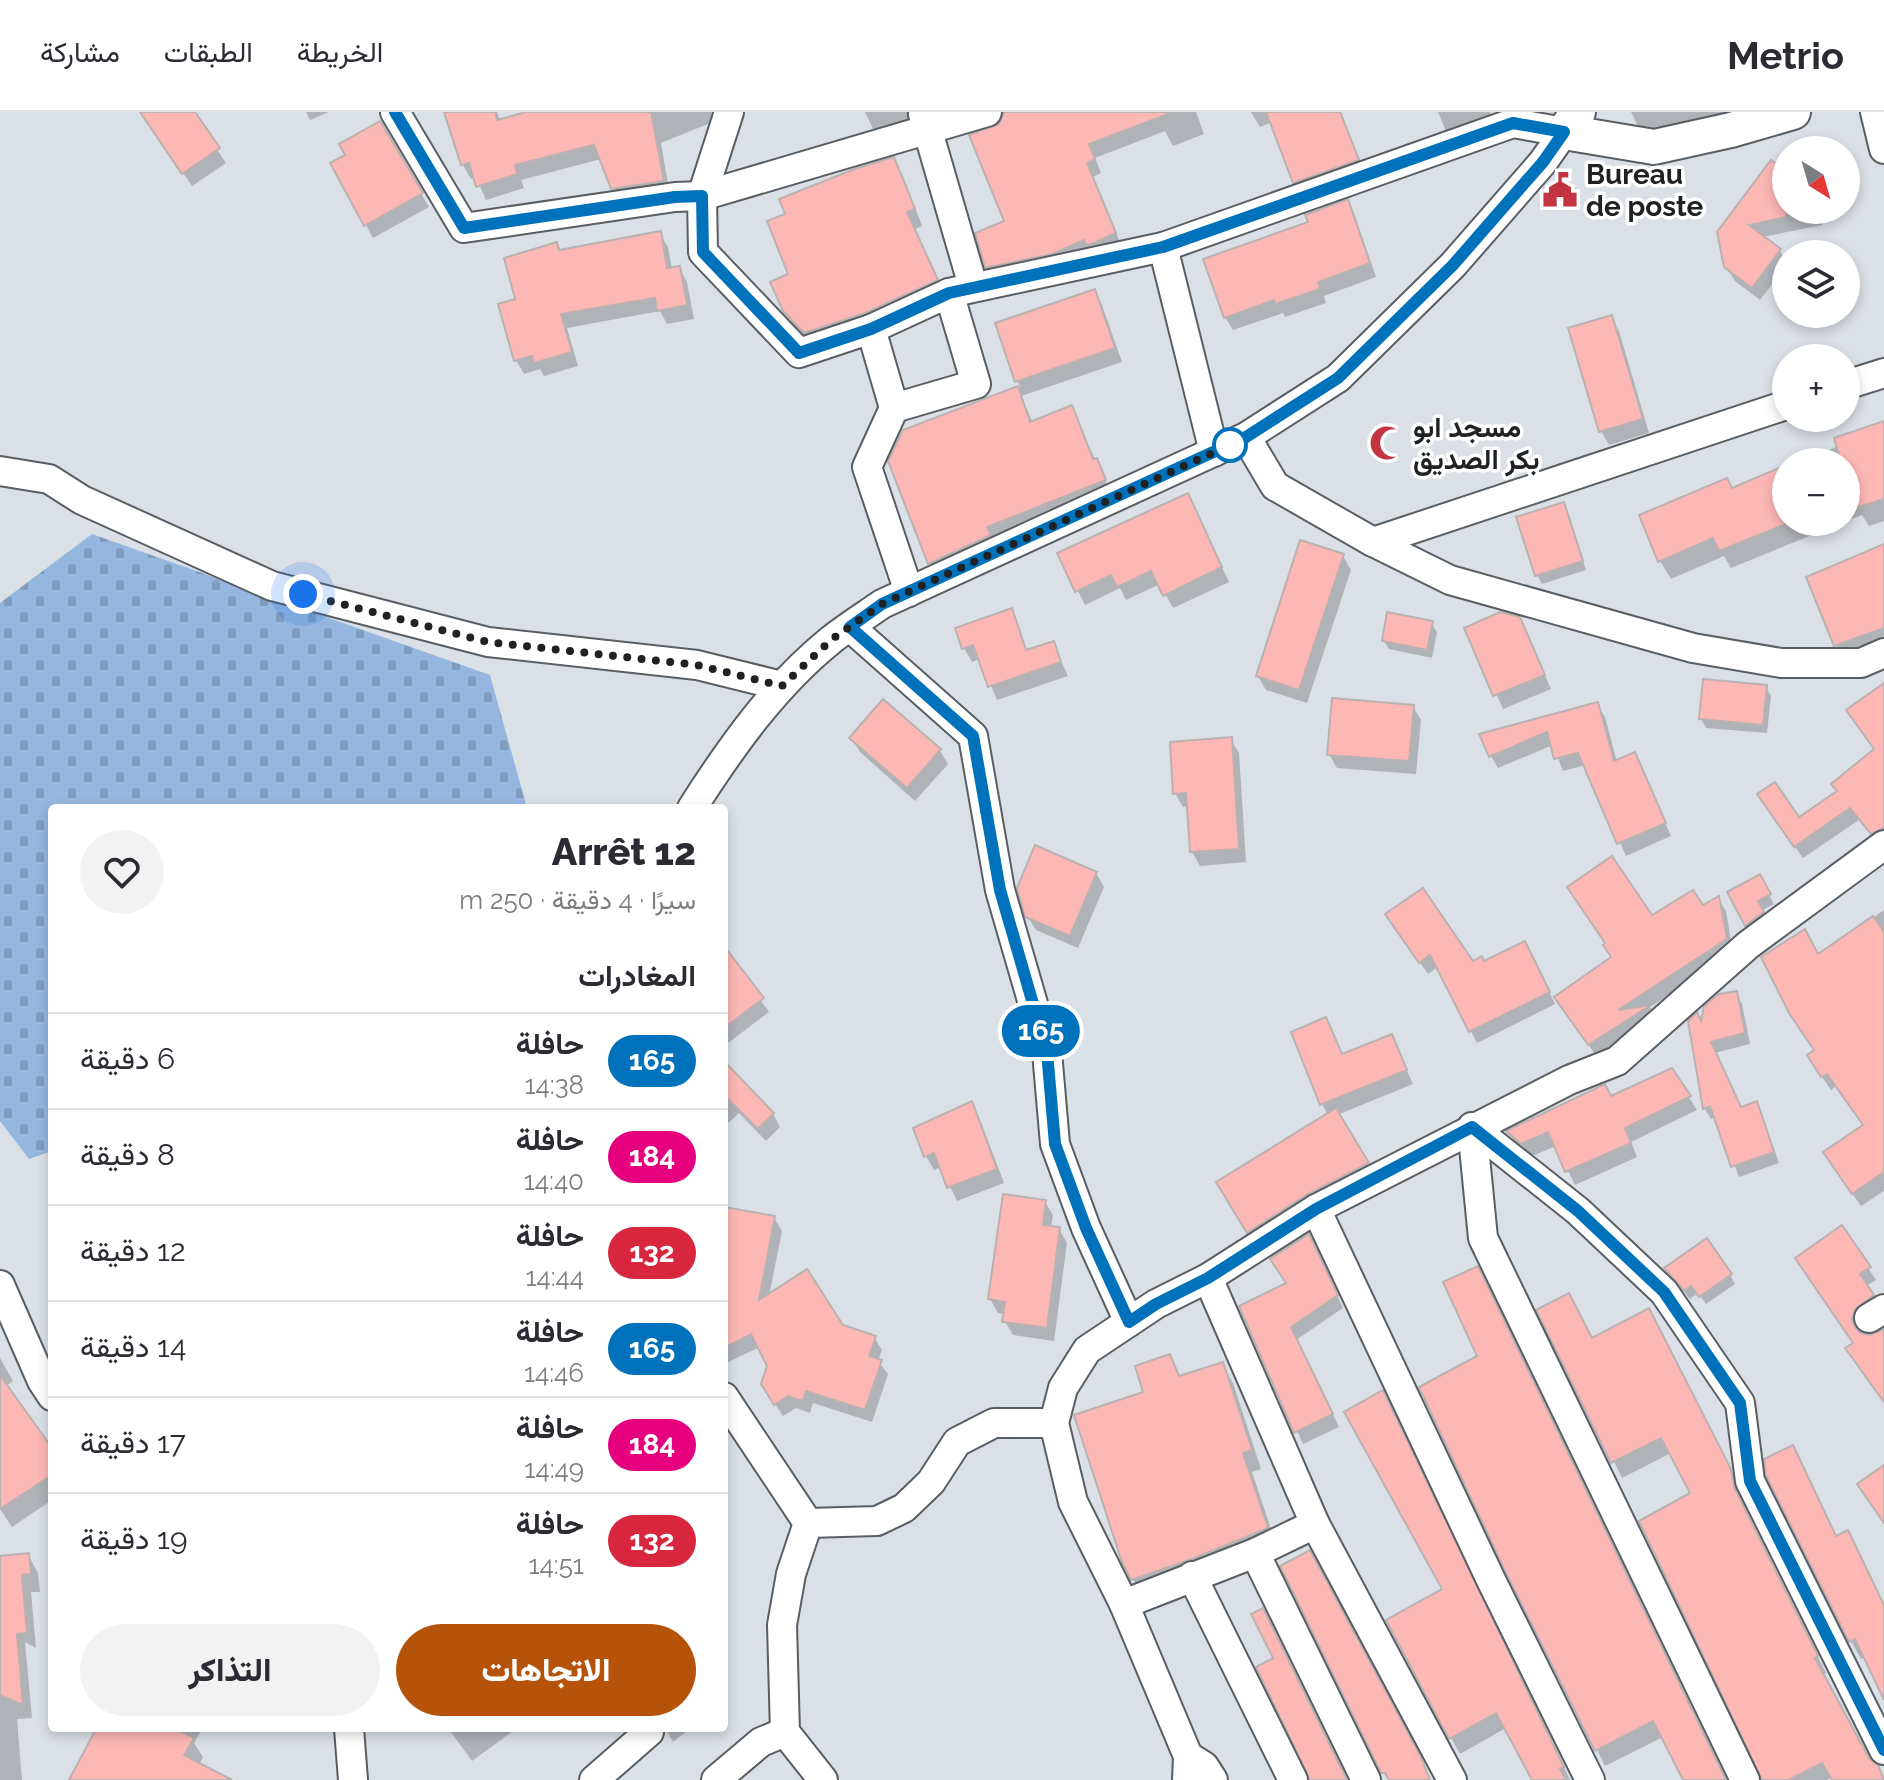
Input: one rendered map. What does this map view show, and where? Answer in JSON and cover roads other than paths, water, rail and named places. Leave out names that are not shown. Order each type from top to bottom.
[{"type":"street","points":[[395,112],[464,228],[675,197],[702,196],[925,121],[987,112]]},
{"type":"street","points":[[729,112],[702,196],[703,252],[799,353],[871,329],[961,290],[1163,247],[1513,123],[1571,122],[1654,147],[1793,112]]},
{"type":"street","points":[[1875,112],[1884,149]]},
{"type":"street","points":[[894,408],[976,384],[961,290],[925,121]]},
{"type":"street","points":[[695,804],[726,755],[782,686],[831,640],[882,604],[1246,437],[1338,378],[1453,265],[1543,162],[1571,122]]},
{"type":"street","points":[[1163,247],[1214,452]]},
{"type":"street","points":[[871,329],[894,408],[867,467],[909,592]]},
{"type":"street","points":[[1860,381],[1884,373]]},
{"type":"street","points":[[1373,542],[1772,410]]},
{"type":"street","points":[[1246,437],[1275,486],[1373,542],[1450,580],[1693,648],[1781,663],[1861,663],[1884,653]]},
{"type":"street","points":[[0,471],[49,479],[82,500],[272,586],[488,642],[697,665],[782,686]]},
{"type":"street","points":[[850,627],[973,736],[1000,890],[1047,1052],[1055,1144],[1086,1228],[1129,1322]]},
{"type":"street","points":[[1213,1780],[1204,1766],[1188,1768],[1124,1604],[1073,1502],[1054,1423],[1063,1388],[1087,1350],[1156,1304],[1208,1278],[1316,1209],[1472,1127],[1569,1080],[1617,1061],[1748,945],[1884,845]]},
{"type":"street","points":[[1472,1127],[1578,1211],[1664,1292],[1740,1403],[1750,1481],[1884,1750]]},
{"type":"street","points":[[1472,1127],[1483,1238],[1745,1780]]},
{"type":"street","points":[[1316,1209],[1491,1580],[1590,1780]]},
{"type":"street","points":[[1208,1278],[1315,1524],[1452,1780]]},
{"type":"street","points":[[0,1285],[48,1390]]},
{"type":"street","points":[[728,1403],[808,1523]]},
{"type":"street","points":[[808,1523],[877,1521],[904,1508],[931,1482],[957,1442],[994,1423],[1054,1423]]},
{"type":"street","points":[[808,1523],[791,1574],[782,1625],[785,1732],[823,1780]]},
{"type":"street","points":[[1124,1604],[1255,1553],[1315,1524]]},
{"type":"street","points":[[1255,1553],[1366,1780]]},
{"type":"street","points":[[1192,1576],[1293,1780]]},
{"type":"street","points":[[349,1732],[353,1780]]},
{"type":"street","points":[[594,1780],[649,1732]]},
{"type":"street","points":[[716,1780],[761,1742],[785,1732]]},
{"type":"place","name":"Bureau de poste","points":[[1560,190]]},
{"type":"place","name":"مسجد ابو بكر الصديق","points":[[1387,443]]}]
